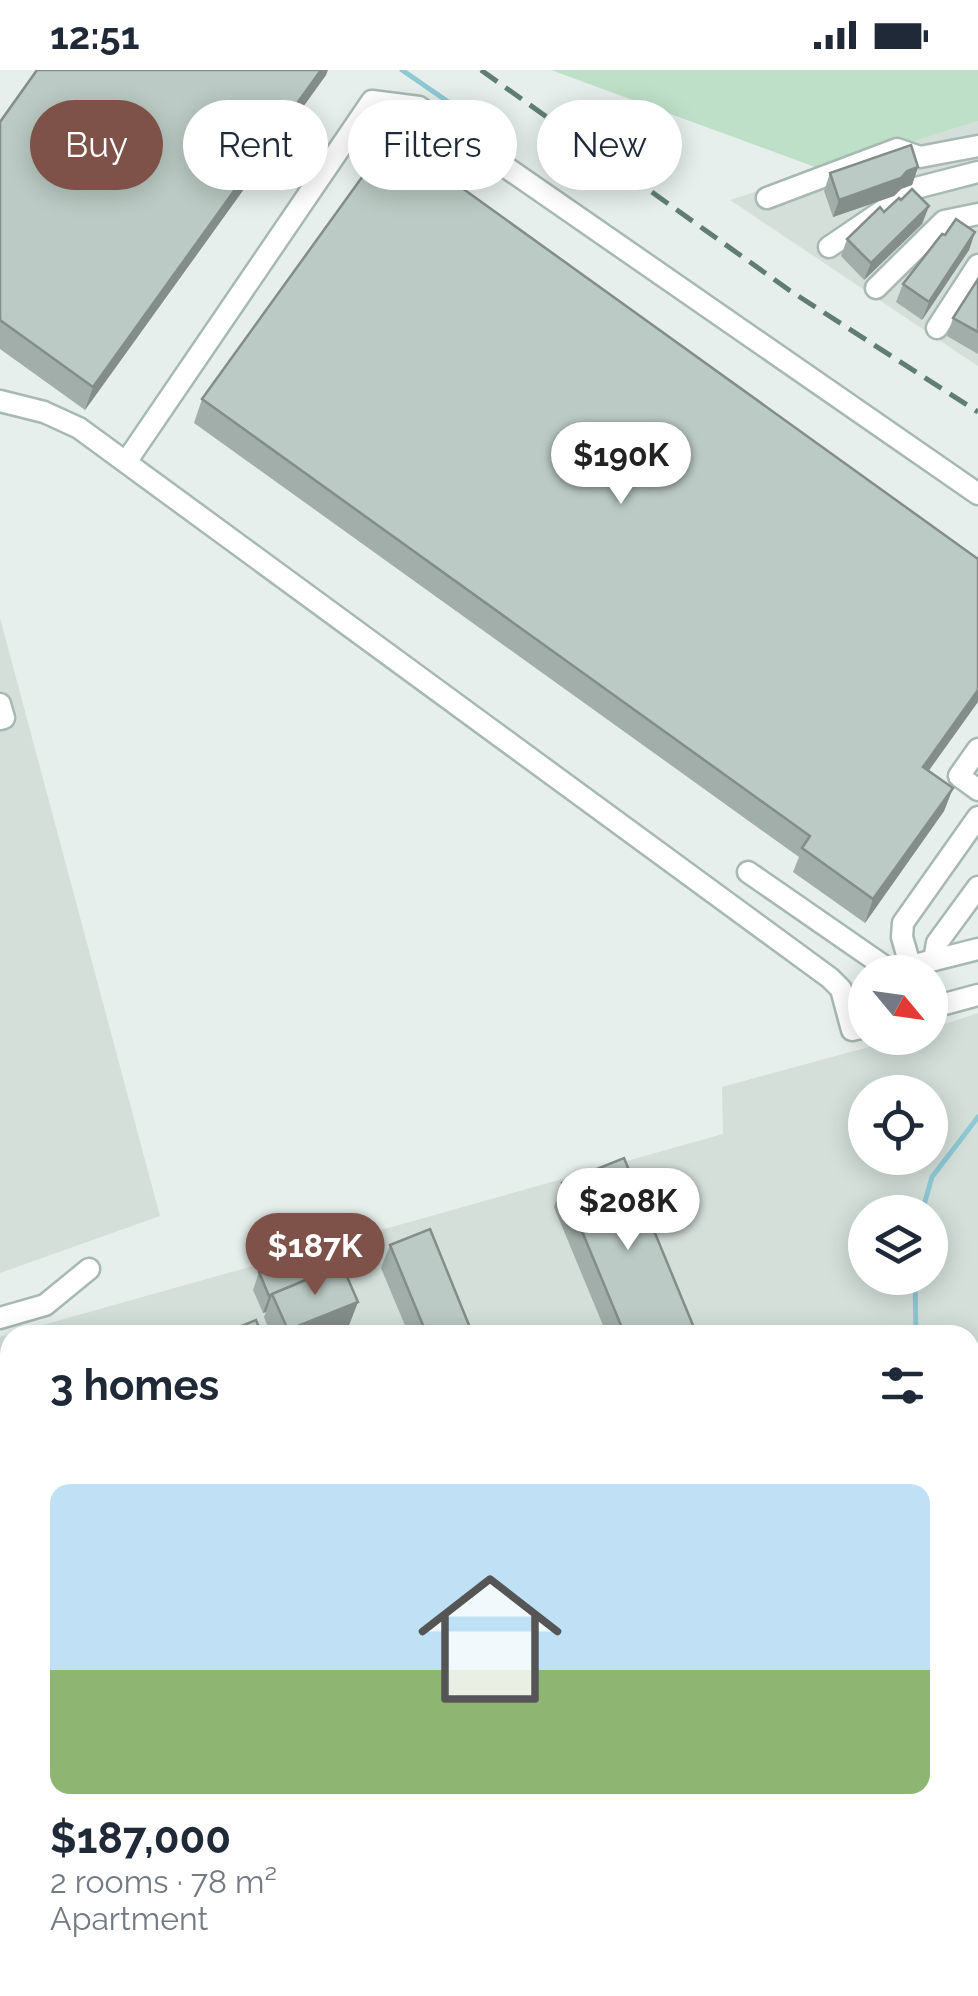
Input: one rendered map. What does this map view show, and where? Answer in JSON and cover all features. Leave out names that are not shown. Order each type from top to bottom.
[{"type":"street","points":[[126,462],[372,101],[419,107],[978,494]]},
{"type":"street","points":[[768,198],[897,150],[920,157],[978,146]]},
{"type":"street","points":[[828,247],[916,188],[978,172]]},
{"type":"street","points":[[876,288],[944,221],[978,214]]},
{"type":"street","points":[[937,328],[978,265]]},
{"type":"street","points":[[0,401],[44,412],[79,428],[126,462],[830,978],[841,989],[848,1015]]},
{"type":"street","points":[[0,704],[4,718],[0,719]]},
{"type":"street","points":[[978,749],[959,776],[978,790]]},
{"type":"street","points":[[907,955],[903,923],[978,817]]},
{"type":"street","points":[[748,872],[868,955]]},
{"type":"street","points":[[935,955],[937,944],[978,887]]},
{"type":"street","points":[[948,956],[978,948]]},
{"type":"street","points":[[948,1003],[978,995]]},
{"type":"street","points":[[0,1318],[45,1305],[89,1269]]},
{"type":"shaded area","points":[[978,121],[978,366],[730,200],[823,170]]},
{"type":"shaded area","points":[[0,618],[160,1216],[0,1273]]},
{"type":"shaded area","points":[[978,1013],[978,1325],[43,1325],[723,1134],[722,1087],[848,1053],[948,1055],[948,1023]]},
{"type":"green space","points":[[551,70],[978,70],[978,121],[823,170],[682,118],[682,100],[633,100]]},
{"type":"building","points":[[37,70],[321,70],[299,100],[183,100],[183,190],[235,190],[93,387],[0,320],[0,122]]},
{"type":"building","points":[[911,145],[918,167],[901,178],[839,200],[830,173]]},
{"type":"building","points":[[912,189],[929,206],[871,263],[847,239],[880,207],[884,212]]},
{"type":"building","points":[[353,190],[465,190],[978,559],[978,690],[923,767],[953,788],[873,899],[802,848],[810,836],[202,399]]},
{"type":"building","points":[[956,219],[975,232],[929,302],[903,284]]},
{"type":"building","points":[[978,279],[978,332],[953,318]]},
{"type":"building","points":[[624,1158],[693,1325],[621,1325],[562,1183]]},
{"type":"building","points":[[430,1229],[469,1325],[423,1325],[390,1245]]},
{"type":"building","points":[[329,1244],[338,1266],[269,1296],[259,1272]]},
{"type":"building","points":[[342,1265],[358,1302],[300,1325],[286,1325],[272,1294]]},
{"type":"waterway","points":[[402,70],[446,100]]},
{"type":"waterway","points":[[927,1195],[932,1177],[978,1117]]},
{"type":"waterway","points":[[915,1295],[916,1325]]},
{"type":"railway","points":[[481,70],[789,290],[978,412]]}]
